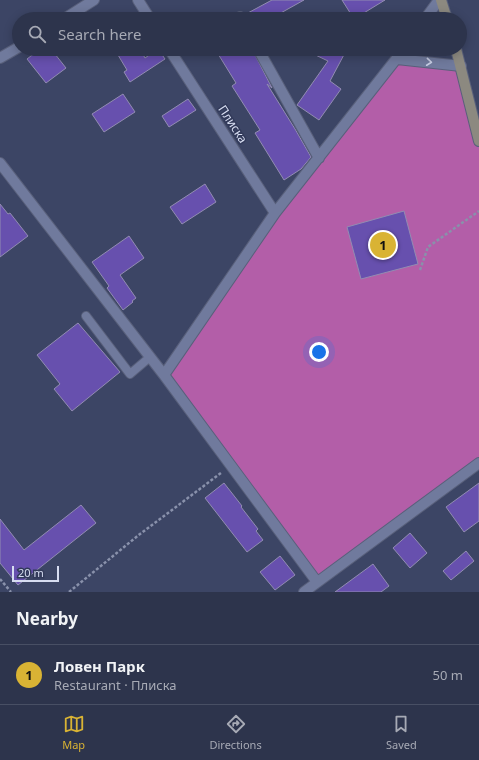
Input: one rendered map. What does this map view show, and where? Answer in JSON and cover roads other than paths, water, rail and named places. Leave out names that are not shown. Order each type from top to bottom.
[{"type":"main road","points":[[440,0],[444,12]]},
{"type":"main road","points":[[458,56],[479,141]]},
{"type":"street","points":[[75,12],[94,0]]},
{"type":"street","points":[[138,0],[146,12]]},
{"type":"street","points":[[431,12],[440,0]]},
{"type":"street","points":[[0,58],[12,51]]},
{"type":"street","name":"Плиска","points":[[174,56],[276,213]]},
{"type":"street","points":[[262,56],[319,158]]},
{"type":"street","points":[[164,375],[276,213],[399,56]]},
{"type":"street","points":[[397,59],[461,66]]},
{"type":"street","points":[[0,163],[164,375],[316,582]]},
{"type":"street","points":[[304,592],[479,463]]},
{"type":"lane","points":[[86,316],[130,374],[150,357]]},
{"type":"place","name":"Ловен Парк","points":[[383,245]]}]
